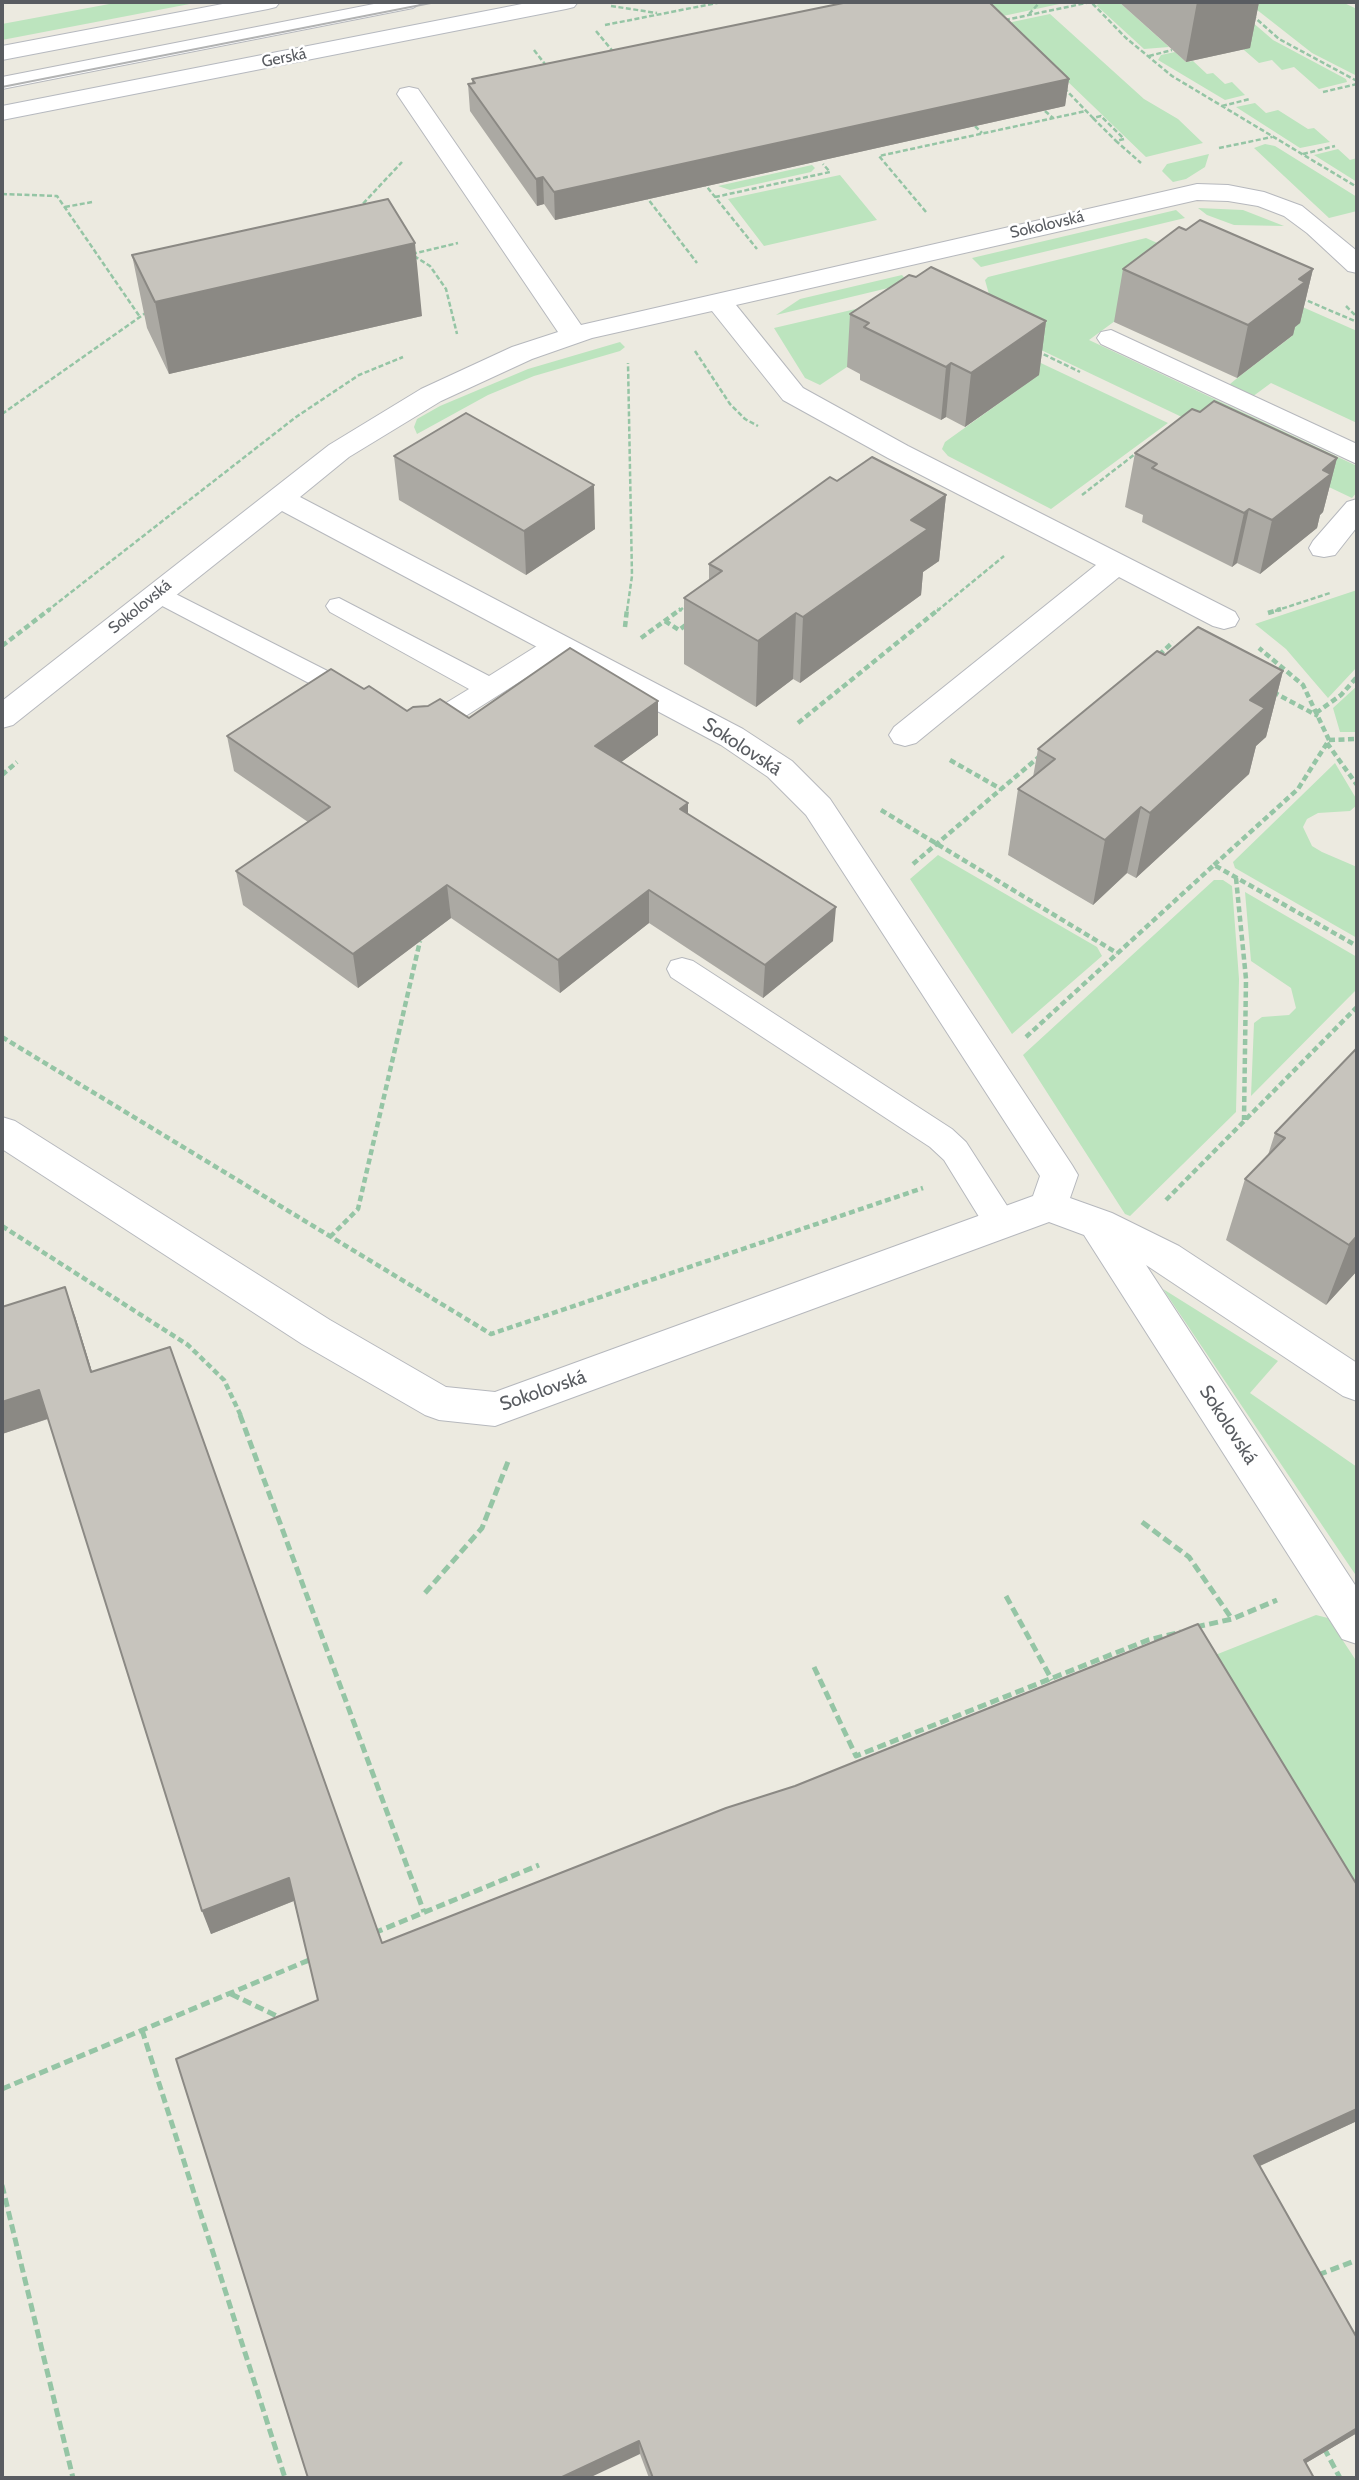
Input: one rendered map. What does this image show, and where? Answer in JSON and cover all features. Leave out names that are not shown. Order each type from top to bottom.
[{"type":"street","points":[[2,53],[268,2]]},
{"type":"street","name":"Gerská","points":[[2,113],[566,2]]},
{"type":"street","points":[[409,94],[574,335]]},
{"type":"street","name":"Sokolovská","points":[[2,717],[339,451],[431,395],[522,353],[574,335],[1197,192],[1228,193],[1264,200],[1293,211],[1316,226],[1357,265]]},
{"type":"street","points":[[718,301],[793,394],[1227,622]]},
{"type":"street","points":[[1111,338],[1357,455]]},
{"type":"street","name":"Sokolovská","points":[[2,1131],[316,1332],[439,1404],[481,1408],[495,1409],[1049,1206],[1059,1175],[818,807],[780,769],[611,659],[558,645],[278,497]]},
{"type":"street","points":[[1324,548],[1357,508]]},
{"type":"street","points":[[905,735],[1116,564]]},
{"type":"street","points":[[1049,1206],[1113,1231],[1165,1257],[1357,1384]]},
{"type":"street","name":"Sokolovská","points":[[1113,1231],[1357,1625]]},
{"type":"lane","name":"Gerská","points":[[2,83],[413,2]]},
{"type":"lane","points":[[158,593],[421,731],[558,645]]},
{"type":"lane","points":[[340,606],[489,688]]},
{"type":"lane","points":[[682,968],[941,1138],[955,1151],[1001,1224]]},
{"type":"path","points":[[1028,16],[1040,2]]},
{"type":"path","points":[[997,22],[1091,2],[1172,76],[1357,187]]},
{"type":"path","points":[[608,5],[662,14]]},
{"type":"path","points":[[1248,11],[1279,39],[1357,82]]},
{"type":"path","points":[[599,35],[619,59]]},
{"type":"path","points":[[527,42],[552,74]]},
{"type":"path","points":[[1148,56],[1172,50]]},
{"type":"path","points":[[1323,92],[1357,82]]},
{"type":"path","points":[[1060,85],[1143,164],[1129,168]]},
{"type":"path","points":[[1222,106],[1250,99]]},
{"type":"path","points":[[1045,111],[1054,118]]},
{"type":"path","points":[[918,216],[928,214],[879,156],[1087,111]]},
{"type":"path","points":[[1093,118],[1101,117],[1125,139],[1116,141]]},
{"type":"path","points":[[975,126],[982,134]]},
{"type":"path","points":[[907,141],[914,149]]},
{"type":"path","points":[[1302,154],[1335,146]]},
{"type":"path","points":[[715,197],[830,172],[823,164]]},
{"type":"path","points":[[698,176],[760,252],[748,255]]},
{"type":"path","points":[[642,191],[699,266]]},
{"type":"path","points":[[2,194],[57,196],[140,317]]},
{"type":"path","points":[[355,212],[371,195]]},
{"type":"path","points":[[65,207],[92,202]]},
{"type":"path","points":[[457,334],[446,289],[430,266],[421,258],[408,254],[504,233]]},
{"type":"path","points":[[1295,295],[1357,319]]},
{"type":"path","points":[[1337,298],[1357,319]]},
{"type":"path","points":[[2,414],[140,317],[160,309]]},
{"type":"path","points":[[611,659],[632,576],[628,356]]},
{"type":"path","points":[[798,723],[1147,445]]},
{"type":"path","points":[[2,646],[83,583]]},
{"type":"path","points":[[1227,622],[1332,593]]},
{"type":"path","points":[[611,659],[694,600]]},
{"type":"path","points":[[665,621],[679,630],[689,623]]},
{"type":"path","points":[[1227,622],[1303,685],[1328,741],[1357,785]]},
{"type":"path","points":[[1156,657],[1177,639]]},
{"type":"path","points":[[1317,715],[1357,677]]},
{"type":"path","points":[[1271,691],[1317,715]]},
{"type":"path","points":[[905,735],[1001,789]]},
{"type":"path","points":[[1328,741],[1357,739]]},
{"type":"path","points":[[991,1070],[1298,789],[1328,741]]},
{"type":"path","points":[[909,867],[1042,754]]},
{"type":"path","points":[[1214,865],[1357,946]]},
{"type":"path","points":[[1236,878],[1246,979],[1244,1120]]},
{"type":"path","points":[[330,1237],[358,1209],[420,941]]},
{"type":"path","points":[[1113,1231],[1244,1120],[1357,1006]]},
{"type":"path","points":[[2,1037],[491,1334],[969,1173]]},
{"type":"path","points":[[2,1226],[114,1295],[188,1345],[224,1380],[242,1418],[424,1912]]},
{"type":"path","points":[[425,1592],[482,1528],[513,1449]]},
{"type":"path","points":[[1142,1522],[1189,1557],[1232,1619]]},
{"type":"path","points":[[1006,1596],[1052,1679]]},
{"type":"path","points":[[814,1667],[856,1756],[1148,1640],[1232,1619],[1266,1605]]},
{"type":"path","points":[[363,1938],[539,1865]]},
{"type":"path","points":[[2,2089],[327,1953]]},
{"type":"path","points":[[231,1994],[290,2022]]},
{"type":"path","points":[[142,2030],[285,2478]]},
{"type":"path","points":[[2,2185],[73,2478]]},
{"type":"path","points":[[1308,2278],[1357,2260]]},
{"type":"path","points":[[1321,2443],[1340,2478]]},
{"type":"green space","points":[[120,2],[200,2],[2,40],[2,24]]},
{"type":"green space","points":[[988,2],[1069,2],[1003,16]]},
{"type":"green space","points":[[1119,2],[1169,47],[1144,49],[1096,5]]},
{"type":"green space","points":[[1229,2],[1273,40],[1346,79],[1347,82],[1319,89],[1294,67],[1282,70],[1272,60],[1259,63],[1244,50]]},
{"type":"green space","points":[[1247,2],[1342,2],[1357,9],[1357,76],[1312,53]]},
{"type":"green space","points":[[1050,14],[1144,99],[1178,119],[1203,143],[1146,157],[1010,26],[1012,22]]},
{"type":"green space","points":[[1175,52],[1186,62],[1193,61],[1207,74],[1213,73],[1225,84],[1232,82],[1245,95],[1225,100],[1158,60],[1161,55]]},
{"type":"green space","points":[[1255,103],[1266,113],[1278,110],[1308,129],[1314,128],[1330,142],[1300,148],[1236,107]]},
{"type":"green space","points":[[1265,144],[1275,146],[1357,197],[1357,211],[1329,218],[1254,148]]},
{"type":"green space","points":[[1338,149],[1350,160],[1357,158],[1357,182],[1314,155]]},
{"type":"green space","points":[[1209,154],[1205,167],[1186,179],[1173,182],[1162,171],[1167,164]]},
{"type":"green space","points":[[812,165],[815,168],[811,172],[730,190],[718,186]]},
{"type":"green space","points":[[840,175],[877,220],[764,246],[728,199]]},
{"type":"green space","points":[[1198,208],[1243,210],[1284,226],[1234,225],[1207,215]]},
{"type":"green space","points":[[1176,210],[1185,218],[981,267],[972,258]]},
{"type":"green space","points":[[1146,238],[1357,331],[1357,423],[1271,383],[1252,397],[1231,388],[1230,384],[1292,336],[1287,333],[1300,322],[1119,318],[1089,340],[1357,466],[1357,492],[1352,498],[999,330],[985,280],[988,277]]},
{"type":"green space","points":[[902,275],[909,283],[776,315],[800,299]]},
{"type":"green space","points":[[903,298],[1168,423],[1051,509],[948,456],[942,449],[945,442],[1023,386],[847,367],[820,385],[805,378],[774,328]]},
{"type":"green space","points":[[620,342],[625,347],[620,351],[534,376],[488,395],[417,434],[414,427],[417,419],[440,406],[528,369]]},
{"type":"green space","points":[[1357,590],[1357,667],[1328,698],[1286,649],[1255,624]]},
{"type":"green space","points":[[1357,686],[1357,732],[1340,732],[1333,708]]},
{"type":"green space","points":[[1335,763],[1357,800],[1357,805],[1350,811],[1318,813],[1307,819],[1303,827],[1312,846],[1357,867],[1357,938],[1235,868],[1233,862]]},
{"type":"green space","points":[[938,855],[1097,947],[1102,956],[1012,1034],[910,879]]},
{"type":"green space","points":[[1214,880],[1223,880],[1232,886],[1239,979],[1236,1112],[1130,1216],[1125,1214],[1023,1055]]},
{"type":"green space","points":[[1245,892],[1357,957],[1357,989],[1251,1096],[1254,1023],[1262,1017],[1289,1015],[1296,1008],[1291,988],[1251,961]]},
{"type":"green space","points":[[1163,1289],[1278,1361],[1250,1393],[1357,1467],[1357,1577]]},
{"type":"green space","points":[[1316,1615],[1328,1618],[1357,1662],[1357,1952],[1185,1667]]},
{"type":"building","points":[[848,2],[989,2],[1069,79],[554,192],[543,177],[536,179],[468,84],[475,83],[472,79]]},
{"type":"building","points":[[388,199],[415,243],[155,302],[132,255]]},
{"type":"building","points":[[1200,220],[1313,269],[1299,279],[1305,282],[1248,325],[1123,269],[1179,227],[1186,230]]},
{"type":"building","points":[[931,267],[1046,321],[971,373],[951,363],[946,367],[864,327],[869,323],[850,314],[909,275],[916,277]]},
{"type":"building","points":[[1214,401],[1337,458],[1323,470],[1331,474],[1272,520],[1249,509],[1244,513],[1152,468],[1157,464],[1135,453],[1192,409],[1200,412]]},
{"type":"building","points":[[466,413],[594,485],[524,531],[394,456]]},
{"type":"building","points":[[872,457],[946,495],[911,520],[928,529],[803,617],[796,613],[758,641],[684,598],[722,571],[709,564],[830,477],[837,481]]},
{"type":"building","points":[[1198,627],[1283,671],[1250,700],[1265,708],[1150,813],[1141,807],[1105,840],[1018,789],[1055,759],[1038,749],[1157,651],[1165,655]]},
{"type":"building","points":[[570,648],[658,701],[595,746],[688,803],[680,809],[836,907],[765,965],[649,890],[558,960],[447,885],[353,954],[236,871],[330,807],[227,736],[331,669],[364,689],[369,686],[407,711],[413,707],[428,706],[440,699],[469,718]]},
{"type":"building","points":[[1357,1048],[1357,1236],[1349,1245],[1245,1179],[1285,1138],[1275,1133]]},
{"type":"building","points":[[65,1287],[91,1372],[170,1347],[382,1943],[726,1808],[795,1786],[1198,1624],[1357,1885],[1357,2109],[1254,2156],[1357,2338],[1357,2428],[1304,2460],[1314,2478],[653,2478],[639,2441],[560,2478],[308,2478],[176,2059],[318,2000],[289,1878],[202,1911],[39,1390],[2,1402],[2,1307]]},
{"type":"tram line","points":[[2,87],[436,2]]}]
